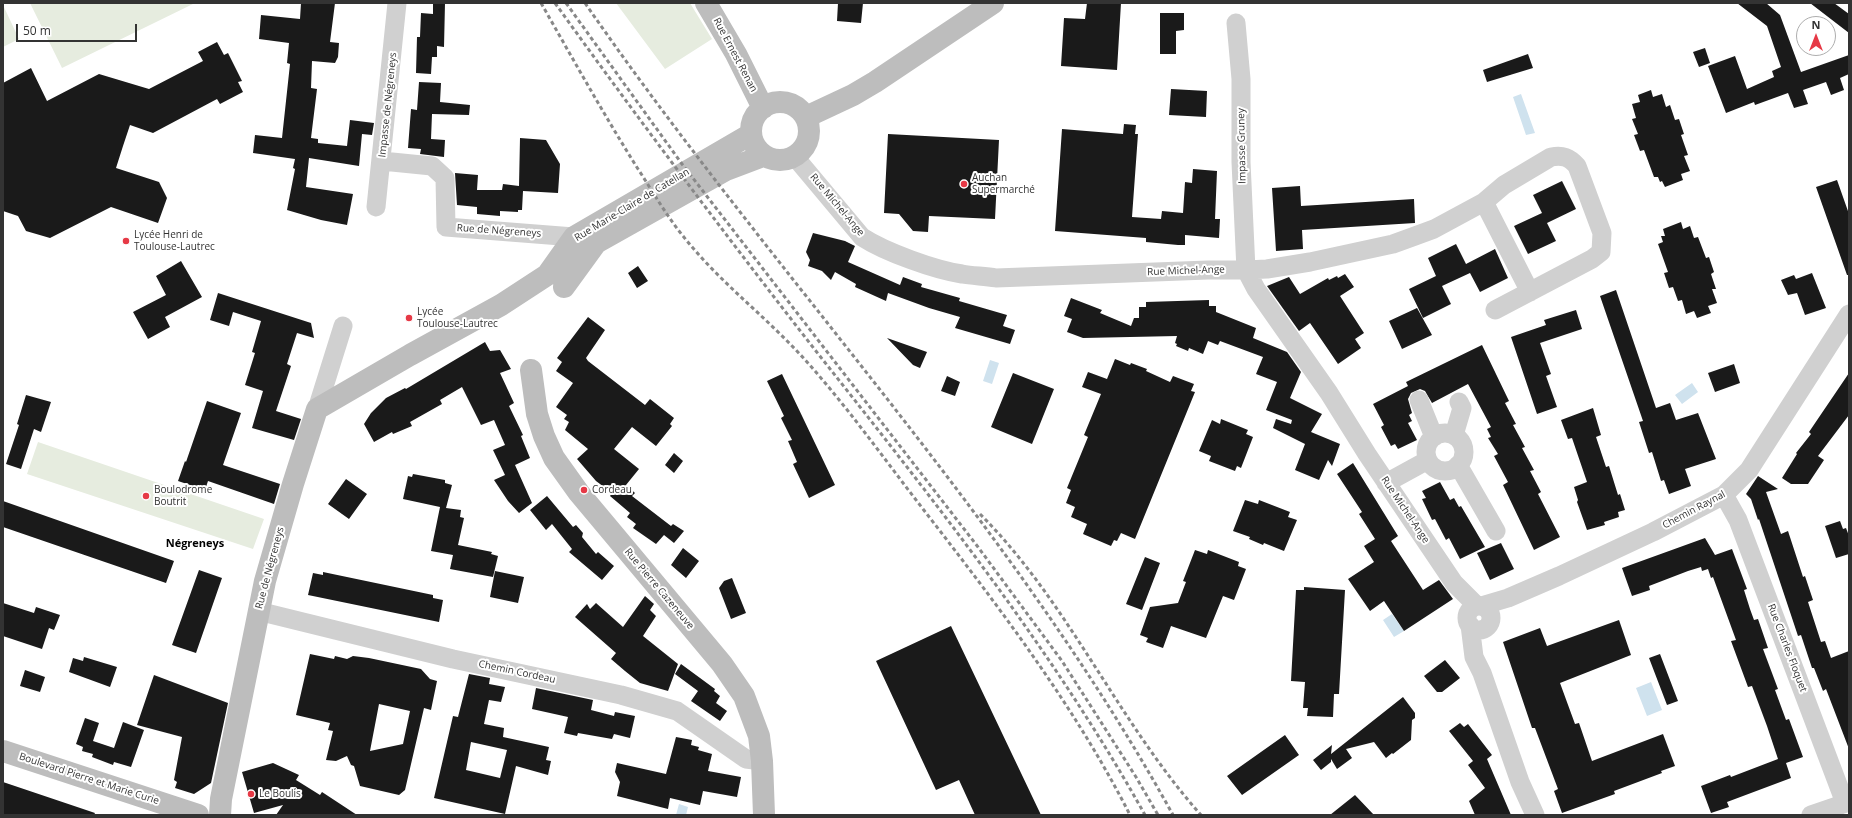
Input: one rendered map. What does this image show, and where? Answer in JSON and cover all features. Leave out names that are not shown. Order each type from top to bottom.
[{"type":"street","name":"Impasse de Négreneys","points":[[376,207],[382,161],[397,3]]},
{"type":"street","name":"Rue Ernest Renan","points":[[706,3],[725,34],[763,108]]},
{"type":"street","points":[[806,117],[853,95],[875,82],[994,3]]},
{"type":"street","name":"Impasse Gruney","points":[[1236,23],[1241,79],[1241,162],[1246,270]]},
{"type":"street","points":[[786,103],[800,111],[806,117],[809,126],[807,143],[795,157],[779,161],[763,156],[755,146],[751,134],[753,119],[763,108],[770,104],[786,103]]},
{"type":"street","name":"Rue Marie-Claire de Catellan","points":[[317,409],[500,305],[547,275],[574,237],[751,134]]},
{"type":"street","name":"Rue Marie-Claire de Catellan","points":[[564,287],[596,243],[726,170],[763,156]]},
{"type":"street","points":[[1246,270],[1267,269],[1303,263],[1393,244],[1434,229],[1484,202],[1504,185],[1551,157],[1559,156],[1570,158],[1577,166],[1602,233],[1600,252],[1592,259],[1495,310]]},
{"type":"street","name":"Rue Michel-Ange","points":[[795,157],[862,237],[870,242],[916,261],[961,274],[996,278],[1208,270],[1246,270],[1256,289],[1329,394],[1386,483],[1478,617]]},
{"type":"street","name":"Rue de Négreneys","points":[[382,161],[432,166],[445,178],[446,228],[574,237]]},
{"type":"street","points":[[1484,202],[1530,292]]},
{"type":"street","name":"Chemin Raynal","points":[[1478,617],[1508,598],[1653,532],[1724,495],[1749,470],[1849,314]]},
{"type":"street","name":"Rue de Négreneys","points":[[220,815],[221,799],[242,702],[258,611],[288,498],[342,326]]},
{"type":"street","name":"Rue Pierre Cazeneuve","points":[[531,370],[537,414],[544,436],[554,458],[579,494],[734,680],[751,713],[759,736],[762,761],[764,815]]},
{"type":"street","points":[[1419,400],[1434,437]]},
{"type":"street","points":[[1454,435],[1462,408],[1459,402]]},
{"type":"street","points":[[1443,433],[1454,435],[1462,444],[1463,449],[1461,461],[1458,465],[1445,470],[1438,469],[1428,460],[1426,455],[1427,445],[1434,437],[1443,433]]},
{"type":"street","points":[[1386,483],[1428,460]]},
{"type":"street","points":[[1458,465],[1496,531]]},
{"type":"street","name":"Rue Charles Floquet","points":[[1724,495],[1738,520],[1847,803]]},
{"type":"street","name":"Chemin Cordeau","points":[[258,611],[453,659],[621,695],[677,711],[746,759],[762,761]]},
{"type":"street","points":[[1478,617],[1474,657],[1482,673],[1520,782],[1535,815]]},
{"type":"street","name":"Boulevard Pierre et Marie Curie","points":[[3,750],[198,815]]},
{"type":"street","points":[[1811,815],[1847,803]]},
{"type":"shaded area","points":[[30,3],[195,3],[62,68]]},
{"type":"shaded area","points":[[616,3],[690,3],[712,39],[665,69]]},
{"type":"shaded area","points":[[3,5],[19,39],[3,47]]},
{"type":"shaded area","name":"Boulodrome Boutrit","points":[[38,442],[264,519],[253,549],[27,474]]},
{"type":"water","points":[[1521,94],[1535,133],[1526,135],[1513,97]]},
{"type":"water","points":[[990,360],[999,363],[992,384],[983,381]]},
{"type":"water","points":[[1692,383],[1698,392],[1682,404],[1675,395]]},
{"type":"water","points":[[1392,614],[1404,631],[1394,637],[1383,620]]},
{"type":"water","points":[[1651,682],[1662,710],[1647,716],[1636,688]]},
{"type":"water","points":[[679,804],[688,807],[686,815],[676,815]]},
{"type":"building","points":[[301,3],[335,3],[330,42],[339,43],[338,57],[335,63],[312,61],[311,88],[317,89],[311,138],[318,139],[318,143],[347,146],[350,120],[374,123],[372,135],[362,134],[359,166],[309,158],[306,187],[353,194],[347,225],[321,220],[287,210],[295,169],[293,168],[295,159],[253,153],[255,135],[282,138],[290,64],[287,63],[289,43],[259,39],[261,15],[300,19]]},
{"type":"building","points":[[433,3],[445,3],[444,47],[437,46],[437,57],[432,57],[431,74],[416,73],[417,37],[420,37],[421,13],[433,14]]},
{"type":"building","points":[[838,3],[863,3],[861,23],[837,21]]},
{"type":"building","points":[[1087,3],[1121,3],[1117,70],[1061,66],[1064,18],[1085,19]]},
{"type":"building","points":[[1737,3],[1766,3],[1780,15],[1801,72],[1849,55],[1849,74],[1840,78],[1844,90],[1831,95],[1826,82],[1803,90],[1808,104],[1794,108],[1788,93],[1755,105],[1754,102],[1726,113],[1708,66],[1735,56],[1747,89],[1774,77],[1772,71],[1781,67],[1767,26]]},
{"type":"building","points":[[1810,3],[1834,3],[1849,14],[1849,33],[1836,23],[1836,16],[1827,16]]},
{"type":"building","points":[[1160,13],[1184,13],[1184,30],[1176,31],[1176,54],[1160,54]]},
{"type":"building","points":[[217,42],[224,55],[228,53],[242,81],[238,82],[243,92],[220,104],[217,99],[153,133],[130,125],[123,146],[116,168],[159,182],[167,198],[158,223],[111,207],[50,238],[26,231],[18,216],[3,211],[3,83],[31,68],[47,101],[99,74],[149,89],[203,61],[198,52]]},
{"type":"building","points":[[1705,48],[1710,63],[1699,67],[1693,52]]},
{"type":"building","points":[[1528,54],[1533,68],[1487,82],[1483,70]]},
{"type":"building","points":[[419,82],[441,83],[440,102],[470,105],[469,115],[432,114],[431,139],[445,140],[444,157],[420,154],[421,149],[408,148],[411,109],[417,110]]},
{"type":"building","points":[[1171,89],[1207,91],[1206,117],[1169,115]]},
{"type":"building","points":[[1651,90],[1653,97],[1662,94],[1666,107],[1670,105],[1675,120],[1679,119],[1684,134],[1681,135],[1688,155],[1684,156],[1690,171],[1681,174],[1683,180],[1665,187],[1662,181],[1660,182],[1658,177],[1654,177],[1644,150],[1640,151],[1634,135],[1638,134],[1632,119],[1636,118],[1632,104],[1640,102],[1638,95]]},
{"type":"building","points":[[1124,124],[1136,125],[1135,134],[1138,134],[1132,217],[1161,219],[1162,211],[1183,213],[1185,182],[1192,183],[1193,169],[1217,171],[1215,219],[1220,219],[1219,238],[1185,235],[1185,245],[1178,245],[1146,242],[1146,238],[1055,231],[1062,129],[1123,134]]},
{"type":"building","points":[[888,134],[999,140],[995,219],[929,216],[928,232],[913,231],[899,214],[884,213]]},
{"type":"building","points":[[520,138],[546,140],[560,164],[558,193],[523,191],[522,210],[518,210],[518,212],[500,211],[500,216],[477,214],[477,207],[457,205],[455,173],[478,175],[477,190],[502,190],[503,184],[519,186]]},
{"type":"building","points":[[1837,180],[1849,214],[1849,275],[1847,275],[1816,187]]},
{"type":"building","points":[[1562,181],[1576,209],[1547,223],[1556,241],[1528,254],[1514,226],[1542,213],[1533,195]]},
{"type":"building","points":[[1300,186],[1301,206],[1414,199],[1415,223],[1302,230],[1303,249],[1276,251],[1272,188]]},
{"type":"building","points":[[1681,222],[1683,229],[1690,226],[1694,238],[1698,237],[1706,258],[1709,257],[1714,272],[1711,274],[1716,289],[1712,289],[1717,303],[1708,306],[1711,313],[1697,318],[1694,311],[1686,314],[1682,300],[1678,301],[1673,287],[1669,288],[1664,273],[1668,272],[1658,244],[1663,242],[1661,236],[1665,236],[1663,229]]},
{"type":"building","points":[[813,233],[845,241],[855,246],[848,262],[900,285],[903,277],[922,284],[921,287],[960,298],[959,301],[1007,315],[1003,326],[1015,330],[1010,344],[955,328],[960,317],[929,308],[888,293],[886,301],[855,287],[856,284],[835,272],[831,280],[822,271],[808,266],[810,260],[806,252]]},
{"type":"building","points":[[1456,244],[1466,264],[1495,249],[1508,278],[1480,292],[1470,273],[1442,286],[1451,304],[1423,318],[1409,289],[1436,276],[1428,258]]},
{"type":"building","points":[[181,261],[202,297],[165,317],[170,327],[148,339],[133,312],[166,295],[156,276]]},
{"type":"building","points":[[638,266],[648,281],[637,288],[628,273]]},
{"type":"building","points":[[1812,273],[1826,308],[1805,315],[1797,293],[1788,295],[1781,280],[1794,275],[1796,279]]},
{"type":"building","points":[[1345,274],[1354,287],[1340,296],[1364,333],[1355,339],[1361,348],[1338,364],[1310,323],[1299,331],[1267,286],[1289,277],[1300,294],[1328,278],[1329,280],[1337,276],[1338,278]]},
{"type":"building","points":[[1616,290],[1656,408],[1670,403],[1676,420],[1698,413],[1716,459],[1685,469],[1691,486],[1669,494],[1664,480],[1661,481],[1652,452],[1649,453],[1639,422],[1643,421],[1600,296]]},
{"type":"building","points":[[218,293],[311,323],[314,338],[297,333],[287,364],[291,366],[276,411],[301,419],[294,440],[252,428],[263,391],[245,385],[255,353],[252,352],[261,321],[233,312],[229,326],[210,320]]},
{"type":"building","points":[[1071,298],[1102,310],[1100,313],[1131,326],[1134,318],[1139,318],[1139,307],[1146,307],[1146,302],[1209,300],[1209,306],[1216,306],[1216,312],[1256,328],[1253,338],[1287,352],[1301,372],[1290,398],[1322,414],[1311,432],[1340,444],[1332,466],[1328,460],[1319,480],[1295,470],[1305,444],[1273,428],[1276,419],[1291,424],[1292,420],[1266,410],[1277,382],[1256,374],[1263,357],[1220,341],[1218,345],[1208,341],[1203,354],[1189,348],[1188,351],[1176,346],[1177,344],[1175,343],[1177,336],[1083,338],[1067,332],[1072,319],[1064,316]]},
{"type":"building","points":[[1417,308],[1432,335],[1402,349],[1389,321]]},
{"type":"building","points":[[1576,310],[1582,329],[1540,343],[1551,374],[1546,376],[1557,407],[1537,414],[1511,337],[1546,325],[1544,320]]},
{"type":"building","points":[[588,317],[605,330],[586,358],[588,361],[645,405],[650,399],[674,418],[670,424],[672,426],[656,446],[632,427],[614,449],[639,469],[626,485],[635,493],[632,496],[671,526],[673,524],[684,531],[674,543],[664,535],[656,544],[633,528],[636,524],[627,517],[630,513],[610,496],[612,493],[596,481],[577,459],[588,449],[565,430],[569,422],[564,419],[567,415],[556,407],[573,383],[556,371],[562,362],[557,358]]},
{"type":"building","points":[[887,338],[927,352],[920,368],[913,365]]},
{"type":"building","points":[[485,342],[490,351],[500,350],[511,369],[500,373],[514,403],[509,406],[523,435],[521,436],[530,458],[515,465],[532,503],[519,513],[508,501],[494,480],[505,475],[493,450],[505,445],[494,420],[481,425],[462,387],[440,400],[442,404],[410,422],[412,426],[393,434],[392,432],[374,442],[364,424],[371,413],[386,398],[405,388],[406,389]]},
{"type":"building","points":[[1482,345],[1509,401],[1505,403],[1516,424],[1513,425],[1525,447],[1522,448],[1534,470],[1530,471],[1541,492],[1538,494],[1560,537],[1534,550],[1503,485],[1508,482],[1494,456],[1498,454],[1488,438],[1491,437],[1487,429],[1491,427],[1468,384],[1432,403],[1425,391],[1420,389],[1411,393],[1408,399],[1412,413],[1409,415],[1412,421],[1408,423],[1417,440],[1398,449],[1395,444],[1391,446],[1381,427],[1384,425],[1373,404],[1408,386],[1406,382]]},
{"type":"building","points":[[1115,359],[1130,365],[1131,363],[1147,369],[1146,371],[1170,382],[1173,376],[1194,384],[1191,391],[1195,392],[1135,539],[1121,533],[1117,541],[1114,540],[1111,546],[1083,534],[1087,524],[1071,517],[1075,507],[1066,503],[1071,490],[1067,488],[1088,437],[1084,435],[1101,394],[1082,387],[1088,372],[1107,379]]},
{"type":"building","points":[[1734,364],[1740,383],[1715,392],[1708,373]]},
{"type":"building","points":[[1013,373],[1054,389],[1032,444],[991,427]]},
{"type":"building","points":[[1849,373],[1849,415],[1818,456],[1824,460],[1808,484],[1791,484],[1782,478],[1797,454],[1796,453],[1811,434],[1809,432]]},
{"type":"building","points":[[782,374],[835,485],[809,498],[793,464],[797,462],[788,441],[792,440],[781,418],[784,416],[767,381]]},
{"type":"building","points":[[947,376],[960,382],[955,396],[941,391]]},
{"type":"building","points":[[26,395],[51,402],[41,432],[34,429],[21,469],[6,464],[19,425],[17,424]]},
{"type":"building","points":[[207,401],[241,413],[223,465],[280,484],[274,504],[208,481],[205,490],[178,481]]},
{"type":"building","points":[[1593,408],[1601,435],[1596,437],[1606,467],[1609,466],[1618,495],[1620,494],[1625,510],[1618,512],[1619,517],[1604,522],[1605,525],[1587,530],[1577,502],[1578,500],[1574,487],[1587,482],[1572,438],[1568,439],[1561,420]]},
{"type":"building","points":[[1221,419],[1248,430],[1246,434],[1253,437],[1241,468],[1237,466],[1235,471],[1209,461],[1211,456],[1199,451],[1212,420],[1220,424]]},
{"type":"building","points":[[674,453],[683,461],[674,473],[665,465]]},
{"type":"building","points":[[1353,463],[1398,536],[1391,541],[1423,590],[1439,580],[1453,599],[1404,631],[1384,601],[1370,611],[1348,579],[1374,562],[1364,546],[1375,539],[1359,514],[1362,512],[1337,474]]},
{"type":"building","points":[[413,474],[445,480],[445,483],[452,485],[446,508],[461,510],[460,517],[464,518],[458,545],[492,552],[491,554],[498,556],[493,577],[450,569],[453,555],[431,551],[440,507],[403,499],[408,476],[412,477]]},
{"type":"building","points":[[1758,476],[1778,489],[1766,492],[1781,534],[1788,531],[1803,577],[1805,576],[1813,600],[1808,602],[1821,642],[1825,641],[1831,658],[1849,651],[1849,749],[1826,689],[1823,691],[1814,668],[1812,668],[1801,635],[1798,636],[1759,519],[1758,520],[1751,499],[1746,494]]},
{"type":"building","points":[[346,479],[367,494],[349,519],[328,504]]},
{"type":"building","points":[[1440,482],[1450,500],[1454,498],[1459,507],[1461,506],[1485,547],[1460,559],[1449,538],[1446,540],[1435,519],[1432,520],[1422,499],[1426,498],[1422,491]]},
{"type":"building","points":[[547,496],[573,527],[576,525],[583,533],[582,537],[596,554],[598,552],[614,566],[602,580],[569,552],[572,549],[552,524],[546,530],[530,510]]},
{"type":"building","points":[[1245,500],[1258,504],[1259,500],[1290,512],[1288,517],[1297,520],[1284,551],[1264,543],[1263,545],[1249,539],[1250,537],[1233,531]]},
{"type":"building","points":[[3,501],[174,561],[166,583],[3,527]]},
{"type":"building","points":[[1840,521],[1843,529],[1846,528],[1849,536],[1849,554],[1836,558],[1825,526]]},
{"type":"building","points":[[1705,538],[1715,555],[1732,549],[1747,589],[1744,590],[1754,620],[1758,619],[1768,648],[1763,649],[1778,689],[1775,690],[1786,720],[1789,719],[1803,757],[1786,763],[1791,778],[1727,802],[1729,807],[1711,813],[1701,786],[1730,775],[1731,777],[1778,759],[1752,686],[1748,687],[1731,641],[1736,640],[1713,577],[1711,578],[1708,569],[1702,571],[1701,567],[1688,571],[1649,586],[1650,590],[1632,596],[1622,568]]},
{"type":"building","points":[[1501,543],[1514,569],[1490,580],[1477,553]]},
{"type":"building","points":[[683,548],[699,561],[686,578],[671,565]]},
{"type":"building","points":[[1195,550],[1207,554],[1208,550],[1239,562],[1238,566],[1246,569],[1234,600],[1223,596],[1206,638],[1171,626],[1163,648],[1146,642],[1148,638],[1140,635],[1150,607],[1178,603],[1186,582],[1183,581]]},
{"type":"building","points":[[1145,557],[1160,563],[1142,610],[1126,604]]},
{"type":"building","points":[[199,570],[222,578],[196,653],[172,645]]},
{"type":"building","points":[[495,571],[524,577],[518,603],[490,597]]},
{"type":"building","points":[[323,572],[433,595],[433,598],[443,600],[439,622],[308,595],[313,573],[323,575]]},
{"type":"building","points":[[732,578],[746,613],[731,619],[719,588],[724,581]]},
{"type":"building","points":[[1304,587],[1345,590],[1339,694],[1334,694],[1333,717],[1307,716],[1308,708],[1303,708],[1305,682],[1291,681],[1296,590],[1304,590]]},
{"type":"building","points":[[645,596],[654,604],[650,610],[656,616],[643,636],[678,664],[668,691],[640,683],[611,659],[616,653],[575,617],[587,604],[590,609],[596,603],[623,627]]},
{"type":"building","points":[[3,603],[34,613],[36,607],[60,615],[54,630],[49,628],[42,649],[3,636]]},
{"type":"building","points":[[1619,620],[1631,655],[1560,683],[1575,724],[1579,723],[1592,761],[1663,734],[1675,766],[1661,771],[1662,773],[1614,791],[1615,794],[1562,813],[1554,791],[1558,789],[1535,728],[1532,728],[1503,642],[1540,628],[1547,646]]},
{"type":"building","points":[[951,626],[1041,815],[975,815],[959,780],[936,790],[876,661]]},
{"type":"building","points":[[310,654],[334,659],[335,656],[347,659],[353,656],[369,658],[421,669],[430,679],[437,681],[431,710],[424,708],[405,790],[399,795],[360,786],[354,766],[351,765],[347,756],[336,761],[326,760],[333,731],[328,730],[330,723],[296,715]],"holes":[[[379,704],[410,711],[403,744],[370,751]]]},
{"type":"building","points":[[1660,654],[1678,701],[1667,705],[1649,658]]},
{"type":"building","points":[[84,657],[117,667],[110,687],[69,672],[73,658],[83,661]]},
{"type":"building","points":[[1445,660],[1460,678],[1442,692],[1437,692],[1424,676]]},
{"type":"building","points":[[681,664],[715,689],[714,691],[720,696],[716,703],[727,711],[720,721],[691,701],[698,691],[675,674]]},
{"type":"building","points":[[25,670],[45,677],[40,692],[20,686]]},
{"type":"building","points":[[469,674],[490,678],[489,684],[505,687],[501,702],[489,700],[484,724],[504,728],[503,737],[549,747],[546,760],[551,761],[548,775],[516,766],[505,814],[434,798],[453,716],[458,717]],"holes":[[[471,742],[507,750],[500,778],[466,770]]]},
{"type":"building","points":[[154,675],[228,703],[211,783],[194,794],[175,788],[177,782],[174,780],[182,737],[137,725]]},
{"type":"building","points":[[536,688],[593,700],[591,710],[614,716],[615,712],[635,716],[630,738],[614,734],[612,739],[578,733],[577,736],[564,733],[568,717],[532,709]]},
{"type":"building","points":[[1403,697],[1415,713],[1415,718],[1412,720],[1411,740],[1393,754],[1392,753],[1386,758],[1374,742],[1346,749],[1352,758],[1337,769],[1331,759],[1331,762],[1321,770],[1313,760],[1332,745],[1331,754]]},
{"type":"building","points":[[85,718],[99,723],[93,741],[114,748],[123,722],[144,730],[131,767],[114,762],[113,765],[92,757],[93,754],[82,751],[83,747],[76,744]]},
{"type":"building","points":[[1460,723],[1464,727],[1468,724],[1492,755],[1487,759],[1511,815],[1475,815],[1469,801],[1485,788],[1468,765],[1473,761],[1449,731]]},
{"type":"building","points":[[1285,735],[1299,755],[1242,795],[1227,776]]},
{"type":"building","points":[[676,737],[692,740],[691,745],[699,747],[698,750],[712,754],[708,771],[741,777],[737,797],[703,791],[700,805],[670,798],[668,809],[617,796],[620,782],[615,772],[617,763],[666,774]]},
{"type":"building","points":[[273,763],[299,775],[296,780],[320,795],[322,792],[357,815],[276,815],[283,805],[254,813],[242,772]]},
{"type":"building","points":[[3,782],[95,813],[94,815],[3,815]]},
{"type":"building","points":[[1355,795],[1374,815],[1330,815]]},
{"type":"railway","points":[[541,3],[613,128],[677,228],[712,269],[792,346],[838,398],[980,583],[1034,658],[1085,735],[1130,815]]},
{"type":"railway","points":[[555,3],[714,219],[988,574],[1070,692],[1109,753],[1145,815]]},
{"type":"railway","points":[[566,3],[682,164],[978,547],[1062,661],[1136,777],[1158,815]]},
{"type":"railway","points":[[585,3],[658,105],[734,205],[890,402],[966,501],[1040,603],[1109,707],[1173,815]]},
{"type":"railway","points":[[980,514],[1012,549],[1040,586],[1067,624],[1144,741],[1171,779],[1201,815]]},
{"type":"place","name":"Auchan Supermarché","points":[[964,184]]},
{"type":"place","name":"Lycée Henri de Toulouse-Lautrec","points":[[126,241]]},
{"type":"place","name":"Lycée Toulouse-Lautrec","points":[[409,318]]},
{"type":"place","name":"Cordeau","points":[[584,490]]},
{"type":"place","name":"Boulodrome Boutrit","points":[[146,496]]},
{"type":"place","name":"Le Boulis","points":[[251,794]]},
{"type":"district","name":"Négreneys","points":[[195,544]]}]
